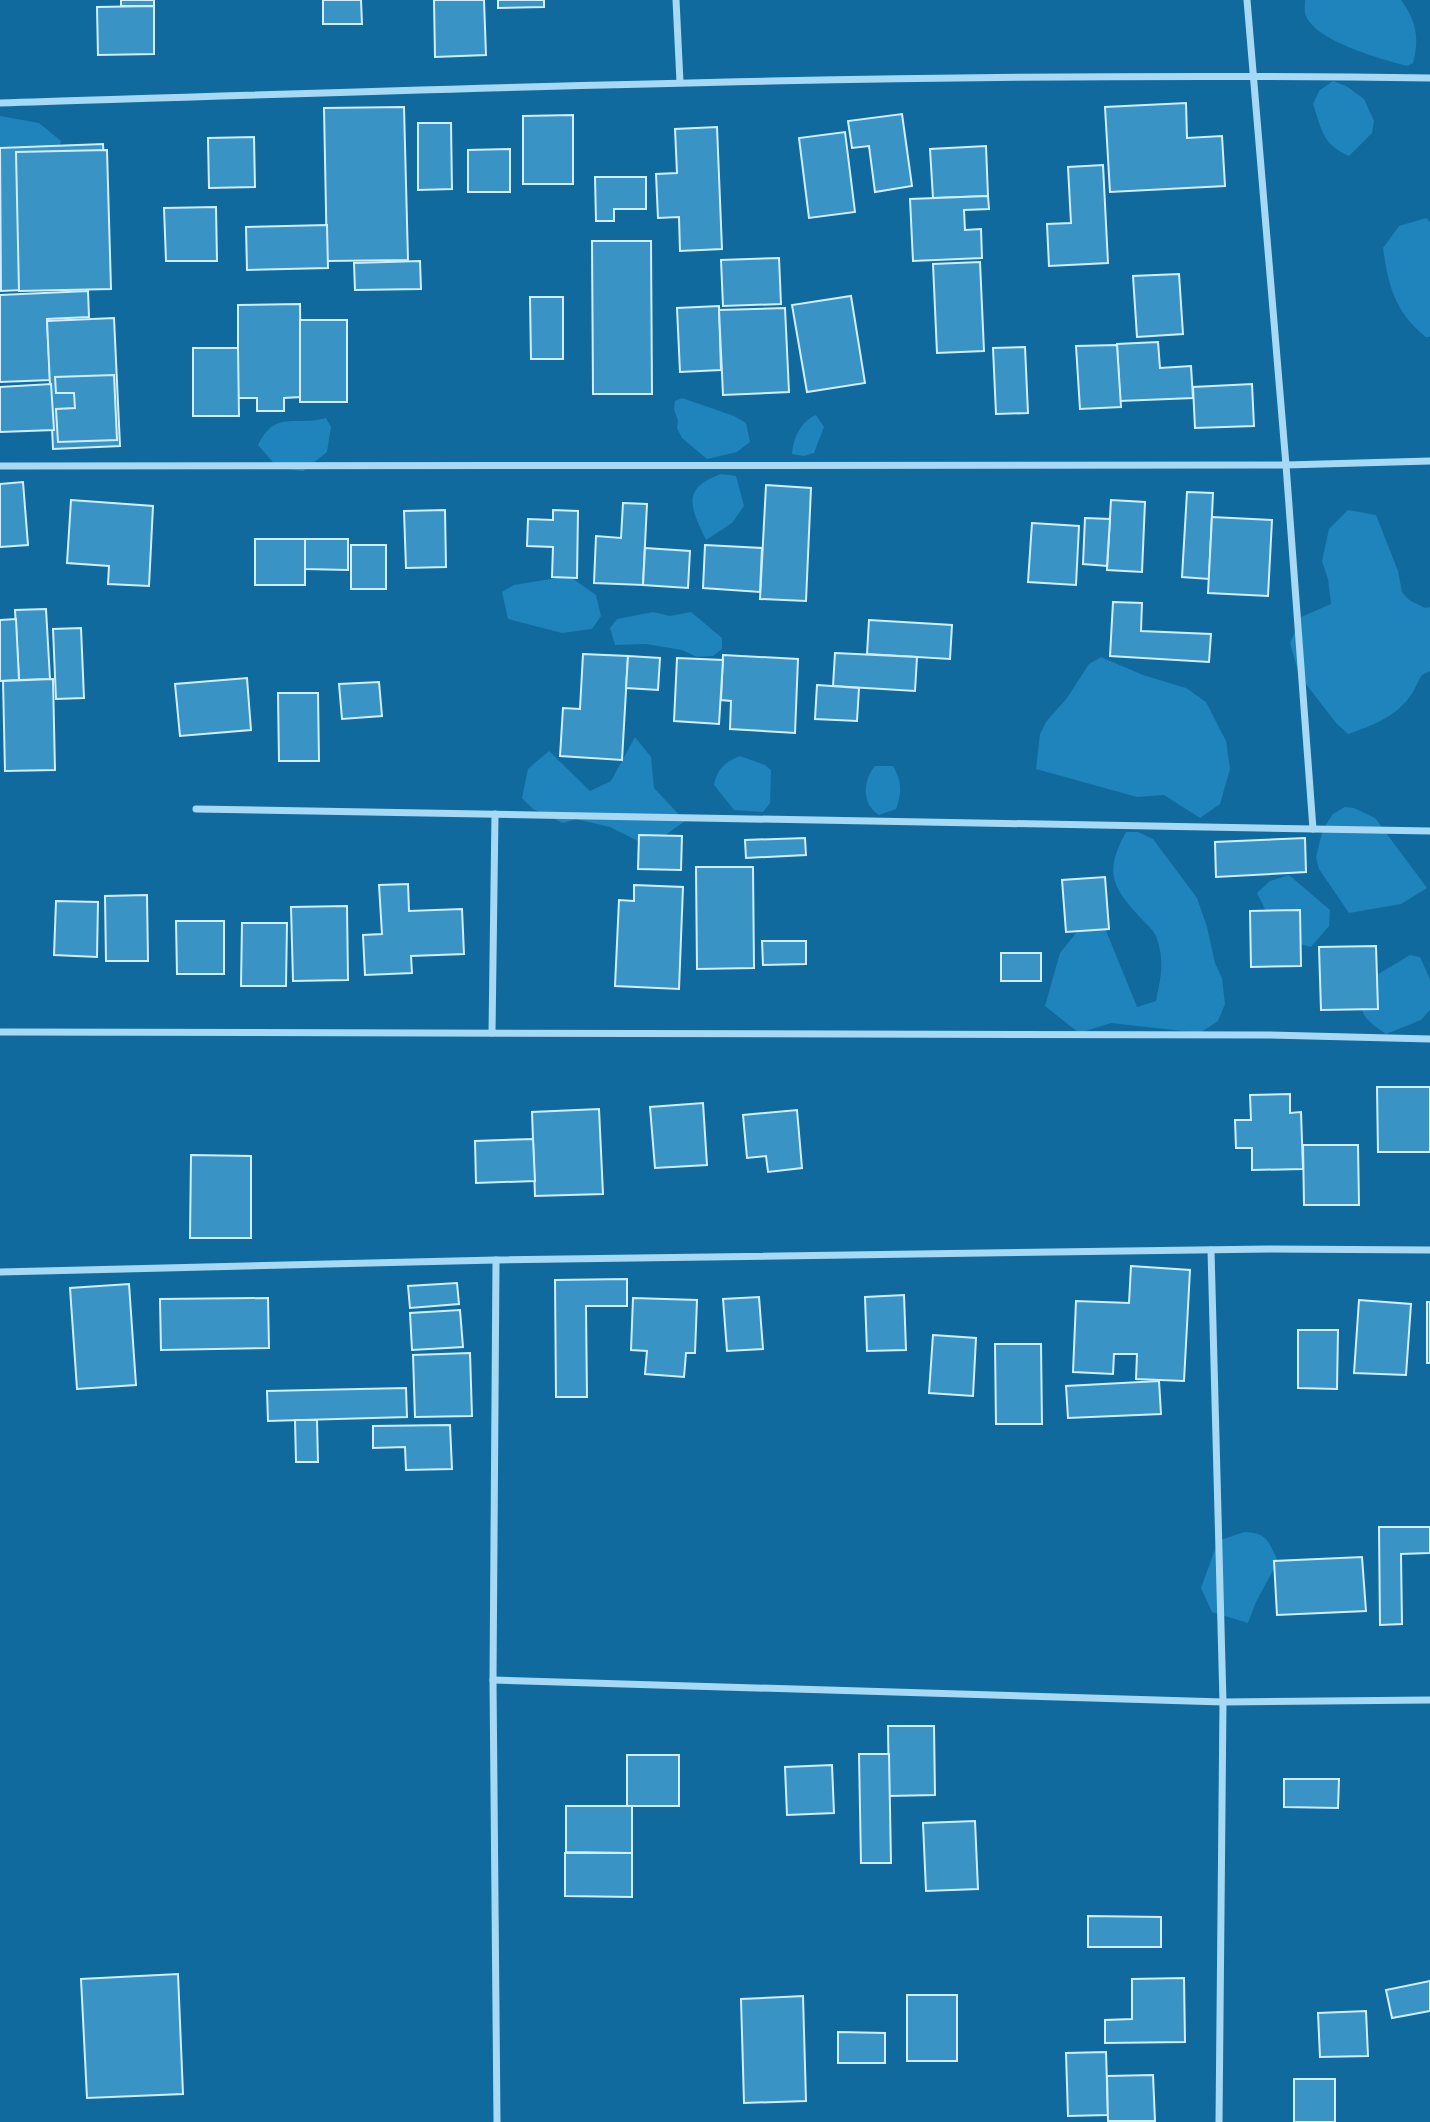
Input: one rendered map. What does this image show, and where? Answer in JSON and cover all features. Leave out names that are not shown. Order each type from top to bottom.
[{"type":"street","points":[[676,0],[680,82]]},
{"type":"street","points":[[1247,0],[1313,829]]},
{"type":"street","points":[[0,103],[680,82],[1254,75],[1430,78]]},
{"type":"street","points":[[0,466],[1286,465],[1430,461]]},
{"type":"street","points":[[196,809],[1430,831]]},
{"type":"street","points":[[492,1033],[495,814]]},
{"type":"street","points":[[0,1032],[1256,1035],[1430,1039]]},
{"type":"street","points":[[0,1272],[496,1260],[1211,1250],[1430,1250]]},
{"type":"street","points":[[1211,1250],[1223,1702],[1219,2122]]},
{"type":"street","points":[[496,1260],[493,1680],[497,2122]]},
{"type":"street","points":[[493,1680],[1223,1702],[1430,1700]]},
{"type":"shaded area","points":[[1305,0],[1401,0],[1415,30],[1413,63],[1407,66],[1367,54],[1323,34],[1306,16]]},
{"type":"shaded area","points":[[1333,81],[1346,86],[1364,99],[1374,121],[1372,133],[1349,156],[1328,141],[1313,104],[1319,91]]},
{"type":"shaded area","points":[[0,116],[39,123],[61,141],[57,156],[0,179]]},
{"type":"shaded area","points":[[1426,218],[1430,222],[1430,337],[1415,328],[1400,308],[1387,274],[1383,248],[1399,226]]},
{"type":"shaded area","points":[[682,398],[734,416],[746,423],[750,442],[737,452],[707,459],[682,438],[677,428],[675,401]]},
{"type":"shaded area","points":[[816,415],[824,427],[814,453],[804,456],[792,454],[799,431],[806,421]]},
{"type":"shaded area","points":[[326,418],[331,427],[327,452],[303,471],[278,468],[258,445],[265,434],[279,423]]},
{"type":"shaded area","points":[[721,474],[736,476],[744,506],[732,523],[706,540],[692,501],[699,486]]},
{"type":"shaded area","points":[[1348,510],[1376,515],[1398,571],[1402,592],[1409,600],[1425,608],[1430,607],[1430,671],[1422,675],[1405,703],[1391,715],[1348,734],[1336,723],[1299,675],[1290,643],[1301,617],[1331,604],[1328,579],[1322,561],[1329,529]]},
{"type":"shaded area","points":[[569,576],[596,595],[601,616],[592,629],[562,633],[508,619],[502,592],[514,585]]},
{"type":"shaded area","points":[[653,612],[670,616],[691,612],[722,638],[722,649],[713,656],[697,657],[682,650],[646,644],[615,645],[610,628],[617,619]]},
{"type":"shaded area","points":[[1101,657],[1143,675],[1186,688],[1206,702],[1226,741],[1230,769],[1220,804],[1200,818],[1164,795],[1137,797],[1036,769],[1040,734],[1046,722],[1067,698],[1089,664]]},
{"type":"shaded area","points":[[635,737],[651,757],[654,788],[685,821],[657,841],[644,844],[610,827],[576,819],[563,823],[533,809],[522,798],[528,769],[549,751],[590,791],[611,781]]},
{"type":"shaded area","points":[[740,756],[771,770],[770,803],[763,812],[734,810],[714,785],[722,767]]},
{"type":"shaded area","points":[[875,766],[893,766],[900,787],[896,809],[879,815],[869,805],[866,792],[868,778]]},
{"type":"shaded area","points":[[1345,807],[1354,808],[1375,818],[1427,888],[1401,904],[1349,913],[1319,869],[1316,857],[1323,829],[1333,814]]},
{"type":"shaded area","points":[[1126,832],[1138,832],[1153,839],[1197,898],[1215,963],[1222,978],[1225,1004],[1218,1021],[1200,1033],[1111,1023],[1079,1033],[1045,1006],[1060,953],[1076,933],[1100,916],[1137,1007],[1156,1001],[1161,961],[1156,936],[1121,894],[1114,876],[1115,856]]},
{"type":"shaded area","points":[[1289,875],[1330,910],[1329,926],[1311,947],[1279,938],[1257,893],[1270,881]]},
{"type":"shaded area","points":[[1410,955],[1420,957],[1430,979],[1430,1010],[1421,1020],[1386,1034],[1363,1013],[1365,982]]},
{"type":"shaded area","points":[[1244,1532],[1263,1536],[1278,1561],[1248,1623],[1212,1612],[1201,1588],[1218,1541]]},
{"type":"building","points":[[121,0],[154,0],[154,6],[121,6]]},
{"type":"building","points":[[323,0],[361,0],[362,24],[323,24]]},
{"type":"building","points":[[434,0],[484,0],[486,55],[435,57]]},
{"type":"building","points":[[498,0],[544,0],[544,7],[498,8]]},
{"type":"building","points":[[154,6],[154,54],[98,55],[97,7]]},
{"type":"building","points":[[1186,103],[1187,138],[1222,136],[1225,186],[1110,192],[1105,107]]},
{"type":"building","points":[[404,107],[408,260],[327,261],[324,108]]},
{"type":"building","points":[[902,114],[912,186],[875,192],[869,146],[852,148],[848,121]]},
{"type":"building","points":[[573,115],[573,184],[523,184],[523,116]]},
{"type":"building","points":[[418,123],[451,123],[452,189],[418,190]]},
{"type":"building","points":[[717,127],[722,249],[680,251],[679,217],[658,218],[656,174],[677,173],[675,129]]},
{"type":"building","points":[[845,132],[855,212],[809,218],[799,138]]},
{"type":"building","points":[[254,137],[255,187],[209,188],[208,138]]},
{"type":"building","points":[[103,144],[110,286],[1,291],[0,148]]},
{"type":"building","points":[[986,146],[988,196],[933,198],[930,149]]},
{"type":"building","points":[[510,149],[510,192],[468,192],[468,150]]},
{"type":"building","points":[[107,150],[111,289],[19,291],[16,152]]},
{"type":"building","points":[[1103,165],[1108,263],[1049,266],[1047,224],[1071,223],[1068,167]]},
{"type":"building","points":[[595,177],[646,177],[646,209],[614,209],[614,221],[596,221]]},
{"type":"building","points":[[988,196],[989,209],[964,210],[965,230],[981,229],[982,258],[913,261],[910,199]]},
{"type":"building","points":[[216,207],[217,261],[166,261],[164,208]]},
{"type":"building","points":[[327,225],[328,268],[247,270],[246,227]]},
{"type":"building","points":[[592,241],[651,241],[652,394],[593,394]]},
{"type":"building","points":[[779,258],[781,304],[723,306],[721,260]]},
{"type":"building","points":[[420,261],[421,289],[355,290],[354,263]]},
{"type":"building","points":[[980,262],[984,351],[937,353],[933,264]]},
{"type":"building","points":[[1179,274],[1183,334],[1137,337],[1133,276]]},
{"type":"building","points":[[88,291],[89,317],[47,319],[50,380],[0,382],[0,295]]},
{"type":"building","points":[[851,296],[865,383],[807,392],[792,305]]},
{"type":"building","points":[[530,297],[563,297],[563,359],[531,359]]},
{"type":"building","points":[[300,304],[301,397],[284,398],[284,411],[257,411],[257,398],[238,398],[238,305]]},
{"type":"building","points":[[719,306],[721,370],[680,372],[677,308]]},
{"type":"building","points":[[785,308],[789,392],[723,395],[719,310]]},
{"type":"building","points":[[114,318],[120,446],[53,449],[47,321]]},
{"type":"building","points":[[300,320],[347,320],[347,402],[300,402]]},
{"type":"building","points":[[1158,342],[1160,368],[1191,366],[1193,398],[1120,401],[1117,344]]},
{"type":"building","points":[[1117,345],[1121,407],[1080,409],[1076,346]]},
{"type":"building","points":[[1025,347],[1028,413],[996,414],[993,348]]},
{"type":"building","points":[[193,348],[238,348],[239,416],[193,416]]},
{"type":"building","points":[[114,375],[117,440],[58,442],[56,409],[75,408],[74,393],[56,393],[55,377]]},
{"type":"building","points":[[51,384],[54,430],[0,432],[0,387]]},
{"type":"building","points":[[1252,384],[1254,426],[1195,428],[1193,387]]},
{"type":"building","points":[[23,482],[28,545],[0,547],[0,484]]},
{"type":"building","points":[[766,485],[811,488],[806,601],[760,599]]},
{"type":"building","points":[[1187,492],[1213,493],[1209,579],[1182,577]]},
{"type":"building","points":[[71,500],[153,506],[149,586],[108,584],[109,566],[67,563]]},
{"type":"building","points":[[1111,500],[1145,502],[1142,572],[1107,570]]},
{"type":"building","points":[[623,503],[647,504],[643,585],[594,583],[596,536],[621,538]]},
{"type":"building","points":[[445,510],[446,567],[406,568],[404,511]]},
{"type":"building","points":[[553,510],[578,511],[577,578],[552,577],[553,547],[527,546],[528,519],[553,520]]},
{"type":"building","points":[[1212,517],[1272,520],[1268,596],[1208,593]]},
{"type":"building","points":[[1085,518],[1110,519],[1107,566],[1083,564]]},
{"type":"building","points":[[1032,523],[1079,526],[1076,585],[1028,582]]},
{"type":"building","points":[[255,539],[305,539],[305,585],[255,585]]},
{"type":"building","points":[[305,539],[348,539],[348,570],[305,569]]},
{"type":"building","points":[[351,545],[386,545],[386,589],[351,589]]},
{"type":"building","points":[[705,545],[762,548],[760,592],[703,588]]},
{"type":"building","points":[[645,548],[690,551],[688,588],[643,585]]},
{"type":"building","points":[[1113,602],[1142,603],[1141,631],[1211,634],[1209,662],[1110,656]]},
{"type":"building","points":[[46,609],[50,679],[19,680],[15,610]]},
{"type":"building","points":[[16,619],[19,680],[0,681],[0,620]]},
{"type":"building","points":[[869,620],[952,625],[950,659],[867,654]]},
{"type":"building","points":[[81,628],[84,698],[56,699],[53,629]]},
{"type":"building","points":[[835,653],[917,657],[915,691],[833,686]]},
{"type":"building","points":[[583,654],[628,656],[622,760],[560,756],[563,708],[580,709]]},
{"type":"building","points":[[723,655],[798,659],[795,733],[730,729],[731,701],[721,700]]},
{"type":"building","points":[[628,656],[660,658],[658,690],[626,688]]},
{"type":"building","points":[[677,658],[723,660],[719,724],[674,721]]},
{"type":"building","points":[[247,678],[251,730],[180,736],[175,684]]},
{"type":"building","points":[[53,679],[55,770],[5,771],[3,681]]},
{"type":"building","points":[[379,682],[382,716],[342,719],[339,684]]},
{"type":"building","points":[[817,685],[859,688],[857,721],[815,719]]},
{"type":"building","points":[[278,693],[318,693],[319,761],[279,761]]},
{"type":"building","points":[[639,835],[682,836],[681,870],[638,869]]},
{"type":"building","points":[[805,838],[806,855],[746,858],[745,840]]},
{"type":"building","points":[[1305,838],[1306,872],[1216,877],[1215,842]]},
{"type":"building","points":[[696,867],[753,867],[754,968],[697,969]]},
{"type":"building","points":[[1105,877],[1109,929],[1066,932],[1062,880]]},
{"type":"building","points":[[408,884],[409,911],[462,909],[464,954],[411,956],[412,973],[365,975],[363,935],[382,934],[379,885]]},
{"type":"building","points":[[634,885],[683,887],[679,989],[615,986],[619,900],[634,901]]},
{"type":"building","points":[[147,895],[148,961],[106,961],[105,896]]},
{"type":"building","points":[[56,901],[98,902],[97,957],[54,955]]},
{"type":"building","points":[[347,906],[348,980],[293,981],[291,907]]},
{"type":"building","points":[[1300,910],[1301,966],[1251,967],[1250,911]]},
{"type":"building","points":[[176,921],[224,921],[224,974],[177,974]]},
{"type":"building","points":[[242,923],[287,923],[286,986],[241,986]]},
{"type":"building","points":[[762,941],[806,941],[806,964],[763,965]]},
{"type":"building","points":[[1376,946],[1378,1009],[1321,1010],[1319,947]]},
{"type":"building","points":[[1001,953],[1041,953],[1041,981],[1001,981]]},
{"type":"building","points":[[1377,1087],[1430,1087],[1430,1152],[1378,1152]]},
{"type":"building","points":[[1290,1094],[1290,1113],[1301,1112],[1303,1169],[1252,1170],[1252,1148],[1236,1148],[1235,1120],[1251,1120],[1250,1095]]},
{"type":"building","points":[[703,1103],[707,1165],[655,1168],[650,1107]]},
{"type":"building","points":[[599,1109],[603,1194],[535,1196],[532,1112]]},
{"type":"building","points":[[797,1110],[802,1168],[768,1172],[766,1156],[747,1158],[743,1115]]},
{"type":"building","points":[[533,1139],[535,1181],[476,1183],[475,1141]]},
{"type":"building","points":[[1303,1145],[1358,1145],[1359,1205],[1304,1205]]},
{"type":"building","points":[[191,1155],[251,1156],[251,1238],[190,1238]]},
{"type":"building","points":[[1131,1266],[1190,1270],[1184,1381],[1136,1379],[1137,1354],[1114,1354],[1113,1374],[1073,1372],[1076,1301],[1129,1303]]},
{"type":"building","points":[[627,1279],[627,1306],[586,1306],[587,1397],[556,1397],[555,1280]]},
{"type":"building","points":[[457,1283],[459,1304],[410,1308],[408,1286]]},
{"type":"building","points":[[129,1284],[136,1385],[77,1389],[70,1288]]},
{"type":"building","points":[[904,1295],[906,1350],[867,1351],[865,1297]]},
{"type":"building","points":[[759,1297],[763,1349],[727,1351],[723,1299]]},
{"type":"building","points":[[268,1298],[269,1348],[161,1350],[160,1299]]},
{"type":"building","points":[[633,1298],[697,1300],[695,1353],[686,1353],[684,1377],[645,1374],[647,1351],[631,1350]]},
{"type":"building","points":[[1359,1300],[1411,1304],[1406,1375],[1354,1373]]},
{"type":"building","points":[[1427,1302],[1430,1302],[1430,1363],[1427,1363]]},
{"type":"building","points":[[460,1310],[463,1347],[412,1350],[410,1313]]},
{"type":"building","points":[[1298,1330],[1338,1330],[1337,1389],[1298,1388]]},
{"type":"building","points":[[933,1335],[976,1338],[973,1396],[929,1393]]},
{"type":"building","points":[[995,1344],[1041,1344],[1042,1424],[996,1424]]},
{"type":"building","points":[[470,1353],[472,1416],[415,1417],[413,1355]]},
{"type":"building","points":[[1159,1381],[1161,1414],[1068,1418],[1066,1386]]},
{"type":"building","points":[[406,1388],[407,1417],[268,1421],[267,1391]]},
{"type":"building","points":[[295,1420],[317,1420],[318,1462],[296,1462]]},
{"type":"building","points":[[450,1425],[452,1469],[406,1470],[405,1447],[373,1448],[373,1426]]},
{"type":"building","points":[[1379,1527],[1430,1527],[1430,1553],[1401,1554],[1402,1624],[1380,1625]]},
{"type":"building","points":[[1362,1557],[1366,1611],[1277,1615],[1274,1561]]},
{"type":"building","points":[[888,1726],[934,1726],[935,1795],[889,1796]]},
{"type":"building","points":[[859,1754],[889,1754],[891,1863],[861,1863]]},
{"type":"building","points":[[627,1755],[679,1755],[679,1806],[627,1806]]},
{"type":"building","points":[[832,1765],[834,1813],[787,1815],[785,1767]]},
{"type":"building","points":[[1284,1779],[1339,1779],[1338,1808],[1284,1807]]},
{"type":"building","points":[[566,1806],[632,1806],[632,1853],[566,1852]]},
{"type":"building","points":[[975,1821],[978,1889],[926,1891],[923,1823]]},
{"type":"building","points":[[565,1853],[632,1853],[632,1897],[565,1896]]},
{"type":"building","points":[[1088,1916],[1161,1917],[1161,1947],[1088,1947]]},
{"type":"building","points":[[178,1974],[183,2094],[87,2098],[81,1979]]},
{"type":"building","points":[[1184,1978],[1185,2042],[1105,2043],[1105,2020],[1132,2019],[1132,1979]]},
{"type":"building","points":[[1430,1981],[1430,2011],[1392,2018],[1386,1990]]},
{"type":"building","points":[[907,1995],[957,1995],[957,2061],[907,2061]]},
{"type":"building","points":[[803,1996],[806,2101],[744,2103],[741,1999]]},
{"type":"building","points":[[1366,2011],[1368,2056],[1320,2057],[1318,2013]]},
{"type":"building","points":[[838,2032],[885,2033],[885,2063],[838,2063]]},
{"type":"building","points":[[1106,2052],[1108,2115],[1068,2116],[1066,2053]]},
{"type":"building","points":[[1153,2075],[1155,2121],[1108,2121],[1107,2076]]},
{"type":"building","points":[[1294,2079],[1335,2079],[1335,2122],[1294,2122]]}]
